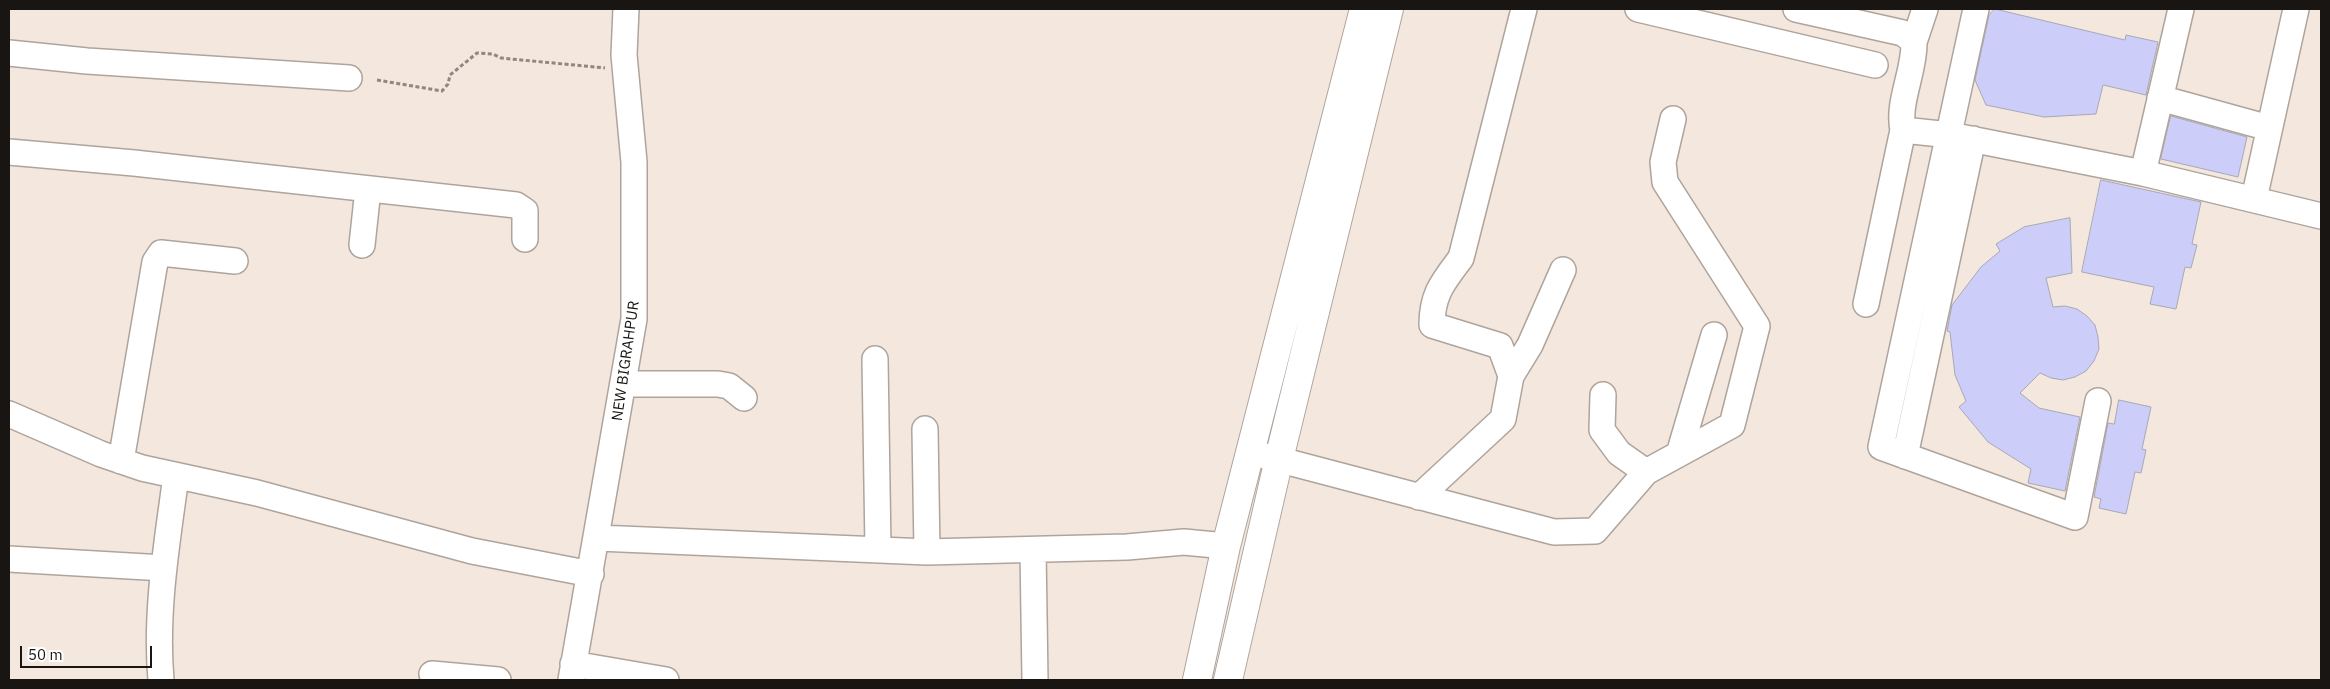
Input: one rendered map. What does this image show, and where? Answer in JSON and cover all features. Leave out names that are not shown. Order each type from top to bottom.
[{"type":"main road","points":[[1197,680],[1226,546],[1364,9]]},
{"type":"main road","points":[[1228,680],[1279,459],[1389,9]]},
{"type":"main road","points":[[1210,623],[1240,629]]},
{"type":"street","name":"NEW BIGRAHPUR","points":[[572,672],[598,538],[632,339],[636,297],[634,162],[624,30],[626,9]]},
{"type":"street","points":[[1511,376],[1500,346],[1432,325],[1432,308],[1438,289],[1461,258],[1524,9]]},
{"type":"street","points":[[1638,9],[1875,65]]},
{"type":"street","points":[[1796,9],[1903,33],[1914,42]]},
{"type":"street","points":[[1866,304],[1903,130],[1900,118],[1914,56],[1914,42],[1925,9]]},
{"type":"street","points":[[1976,9],[1962,137],[1881,447],[2075,517],[2098,401]]},
{"type":"street","points":[[2143,173],[2181,9]]},
{"type":"street","points":[[2254,200],[2296,9]]},
{"type":"street","points":[[9,53],[87,61],[348,78]]},
{"type":"street","points":[[2160,98],[2269,128]]},
{"type":"street","points":[[1250,452],[1554,532],[1595,531],[1646,472],[1732,425],[1757,326],[1665,182],[1663,162],[1673,119]]},
{"type":"street","points":[[1903,130],[1962,137],[2143,173],[2321,216]]},
{"type":"street","points":[[9,152],[516,205],[525,211],[525,239]]},
{"type":"street","points":[[362,245],[368,189]]},
{"type":"street","points":[[121,461],[155,262],[162,253],[235,261]]},
{"type":"street","points":[[1419,497],[1503,419],[1511,376],[1530,345],[1564,270]]},
{"type":"street","points":[[1679,454],[1714,334]]},
{"type":"street","points":[[875,359],[878,549]]},
{"type":"street","points":[[624,384],[718,384],[729,386],[744,398]]},
{"type":"street","points":[[1603,395],[1602,430],[1619,453],[1646,472]]},
{"type":"street","points":[[9,414],[121,461],[176,476],[257,493],[472,551],[591,574]]},
{"type":"street","points":[[925,429],[927,552]]},
{"type":"street","points":[[161,680],[159,654],[164,568],[176,476]]},
{"type":"street","points":[[598,538],[927,552],[1127,547],[1184,542],[1226,546]]},
{"type":"street","points":[[1034,550],[1035,680]]},
{"type":"street","points":[[9,559],[164,568]]},
{"type":"street","points":[[572,672],[666,680]]},
{"type":"street","points":[[432,674],[498,680]]},
{"type":"path","points":[[377,80],[442,91],[448,84],[450,75],[477,53],[518,60],[626,69]]},
{"type":"building","points":[[1995,9],[2125,40],[2126,35],[2158,42],[2146,95],[2103,85],[2096,114],[2044,117],[1986,105],[1975,80],[1989,15]]},
{"type":"building","points":[[2171,116],[2247,137],[2238,177],[2161,159]]},
{"type":"building","points":[[2101,180],[2201,202],[2192,244],[2197,245],[2191,268],[2185,267],[2176,309],[2150,304],[2154,287],[2082,272]]},
{"type":"building","points":[[2070,218],[2072,273],[2046,278],[2053,307],[2065,306],[2077,309],[2087,316],[2095,325],[2099,349],[2094,361],[2086,371],[2075,377],[2063,380],[2051,378],[2040,373],[2020,393],[2039,408],[2080,417],[2065,491],[2028,483],[2031,469],[1988,442],[1959,407],[1966,401],[1955,375],[1950,332],[1947,331],[1952,305],[1981,267],[2000,251],[1996,244],[2024,227]]},
{"type":"building","points":[[2119,400],[2151,407],[2142,449],[2146,450],[2141,473],[2135,472],[2126,514],[2099,508],[2101,499],[2094,497],[2108,423],[2114,424]]}]
